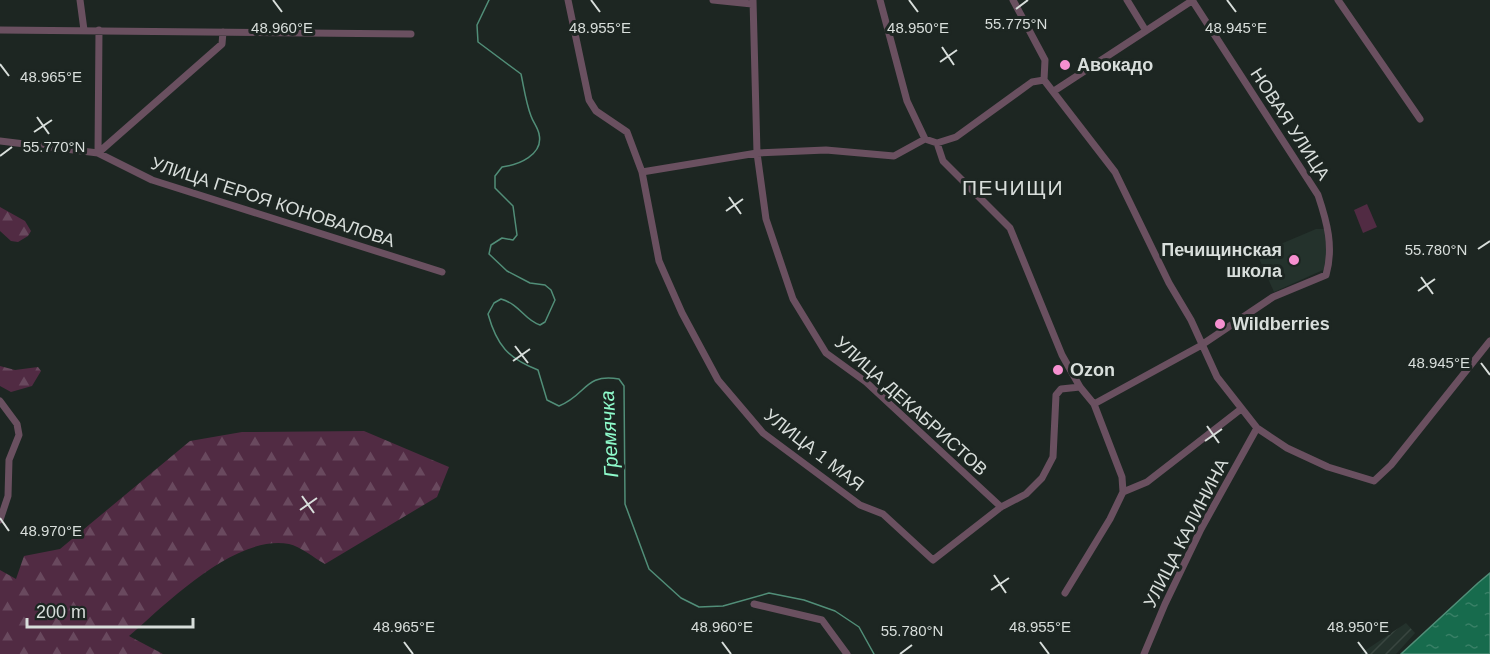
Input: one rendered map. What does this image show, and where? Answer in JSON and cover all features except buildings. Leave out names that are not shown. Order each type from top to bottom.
[{"type":"street","points":[[80,0],[84,30]]},
{"type":"street","name":"УЛИЦА 1 МАЯ","points":[[568,0],[589,100],[596,111],[627,132],[642,172],[660,261],[682,313],[718,380],[763,433],[860,505],[883,514],[933,560],[1001,507]]},
{"type":"street","points":[[713,0],[752,2]]},
{"type":"street","points":[[880,0],[907,101],[925,139],[937,143],[956,137],[1032,82],[1044,80]]},
{"type":"street","points":[[1012,0],[1045,60],[1044,80],[1115,172],[1169,283],[1191,320],[1200,346],[1216,377],[1257,428],[1287,448],[1328,467],[1374,481],[1391,465],[1490,341]]},
{"type":"street","points":[[1127,0],[1146,31]]},
{"type":"street","points":[[1054,91],[1192,0]]},
{"type":"street","name":"НОВАЯ УЛИЦА","points":[[1192,0],[1318,195],[1327,222],[1331,257],[1326,275],[1273,297],[1200,346]]},
{"type":"street","points":[[1338,0],[1420,118]]},
{"type":"street","name":"УЛИЦА ДЕКАБРИСТОВ","points":[[752,2],[757,153],[771,241],[793,299],[826,353],[866,382],[1001,507]]},
{"type":"street","points":[[0,30],[411,34]]},
{"type":"street","points":[[98,153],[99,30]]},
{"type":"street","points":[[98,153],[222,44],[223,32]]},
{"type":"street","points":[[642,172],[757,153],[826,150],[894,156],[925,139]]},
{"type":"street","name":"УЛИЦА ГЕРОЯ КОНОВАЛОВА","points":[[0,141],[98,153],[152,180],[442,272]]},
{"type":"street","points":[[937,143],[943,161],[1010,228],[1062,355],[1080,387],[1094,404],[1122,477],[1123,492],[1065,593]]},
{"type":"street","points":[[1094,404],[1200,346]]},
{"type":"street","points":[[1001,507],[1026,494],[1042,478],[1053,457],[1056,394],[1061,389],[1080,387]]},
{"type":"street","points":[[0,401],[17,424],[19,435],[9,460],[8,496],[0,520]]},
{"type":"street","points":[[1123,492],[1147,482],[1241,409]]},
{"type":"street","name":"УЛИЦА КАЛИНИНА","points":[[1144,654],[1201,529],[1257,428]]},
{"type":"street","points":[[754,604],[822,620],[847,654]]},
{"type":"shaded area","name":"Печищинская школа","points":[[1316,229],[1326,229],[1327,265],[1323,270],[1274,292],[1257,254]]},
{"type":"shaded area","points":[[1406,623],[1415,633],[1396,654],[1360,654]]},
{"type":"green space","points":[[1367,204],[1377,227],[1363,233],[1354,210]]},
{"type":"green space","points":[[0,207],[25,221],[31,231],[28,236],[18,242],[11,241],[0,231]]},
{"type":"green space","points":[[0,366],[15,370],[38,367],[41,371],[32,386],[11,392],[0,386]]},
{"type":"green space","points":[[364,431],[449,467],[437,497],[325,564],[289,544],[268,544],[246,550],[224,560],[182,590],[129,636],[163,654],[0,654],[0,570],[16,579],[24,556],[60,549],[190,441],[242,432]]},
{"type":"water","points":[[1490,573],[1490,654],[1401,654],[1478,583]]},
{"type":"waterway","name":"Гремячка","points":[[489,0],[477,25],[478,42],[521,74],[528,106],[540,141],[538,148],[528,158],[502,167],[495,176],[495,188],[513,206],[517,235],[513,240],[502,238],[491,245],[489,254],[507,271],[530,283],[545,285],[551,290],[555,300],[545,322],[540,325],[508,302],[501,299],[494,303],[488,314],[495,335],[511,355],[538,370],[547,400],[559,406],[599,379],[619,379],[624,386],[625,504],[649,569],[681,598],[699,607],[723,606],[769,593],[804,600],[835,611],[859,627],[874,654]]},
{"type":"place","name":"Авокадо","points":[[1065,65]]},
{"type":"place","name":"Печищинская школа","points":[[1294,260]]},
{"type":"place","name":"Wildberries","points":[[1220,324]]},
{"type":"place","name":"Ozon","points":[[1058,370]]},
{"type":"district","name":"ПЕЧИЩИ","points":[[1013,187]]}]
